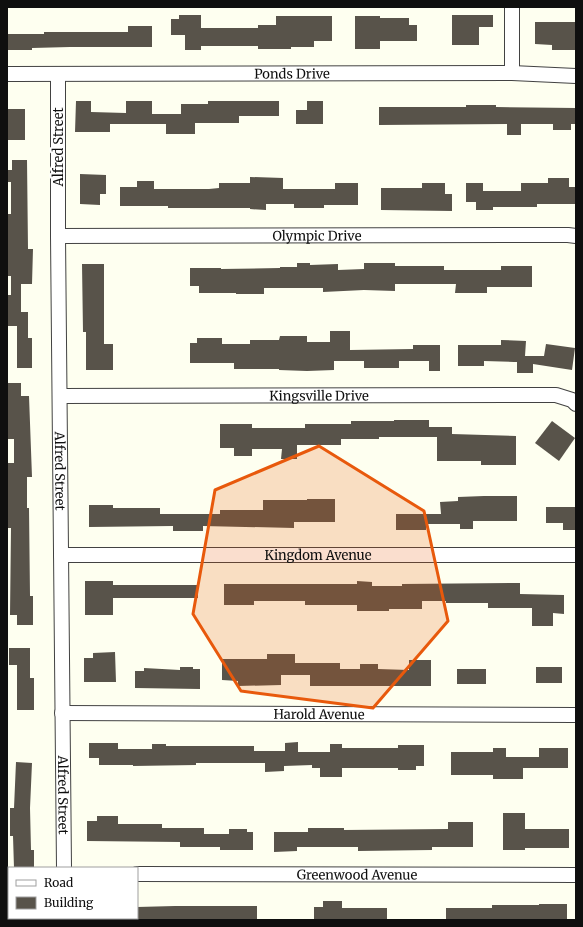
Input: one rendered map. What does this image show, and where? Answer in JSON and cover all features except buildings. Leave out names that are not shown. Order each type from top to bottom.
[{"type":"street","points":[[512,7],[512,73]]},
{"type":"street","name":"Ponds Drive","points":[[7,74],[512,73],[576,76]]},
{"type":"street","name":"Alfred Street","points":[[58,75],[58,236],[64,867]]},
{"type":"street","name":"Olympic Drive","points":[[58,236],[576,236]]},
{"type":"street","name":"Kingsville Drive","points":[[60,396],[556,395],[572,400],[576,404]]},
{"type":"street","name":"Kingdom Avenue","points":[[61,555],[576,555]]},
{"type":"street","name":"Harold Avenue","points":[[62,713],[576,715]]},
{"type":"street","name":"Greenwood Avenue","points":[[138,874],[576,875]]},
{"type":"highlighted area","points":[[319,446],[424,511],[448,621],[373,708],[241,691],[193,614],[215,490]]}]
